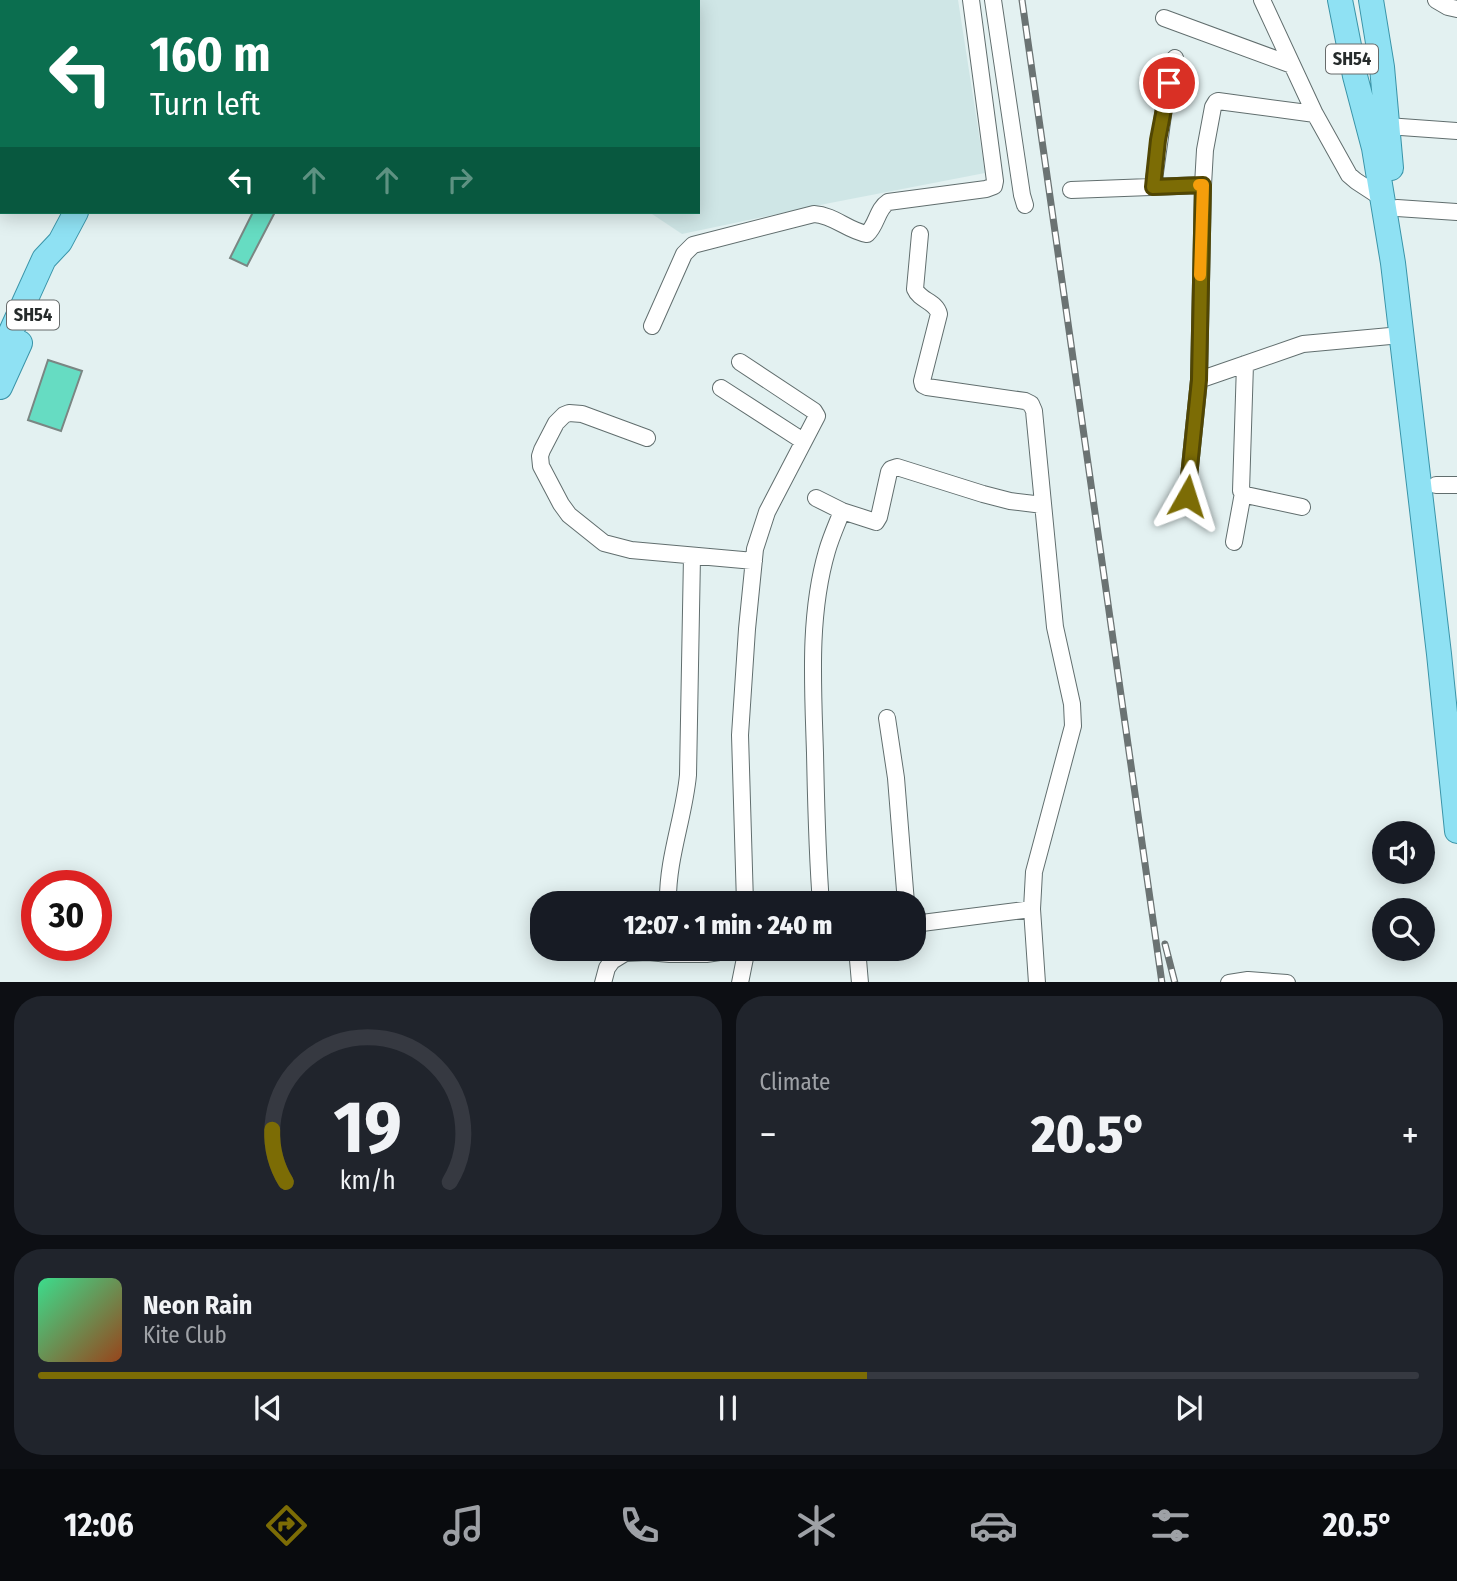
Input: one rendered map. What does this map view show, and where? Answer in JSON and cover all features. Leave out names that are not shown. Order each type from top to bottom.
[{"type":"main road","name":"SH54","points":[[1340,0],[1355,76],[1378,113]]},
{"type":"main road","name":"SH54","points":[[1355,0],[1378,113]]},
{"type":"main road","name":"SH54","points":[[1371,0],[1382,67],[1378,113]]},
{"type":"main road","points":[[1378,113],[1374,148],[1390,203],[1447,485],[1457,686]]},
{"type":"main road","points":[[1390,203],[1393,263],[1457,831]]},
{"type":"main road","name":"SH54","points":[[0,356],[44,259],[60,242],[75,214]]},
{"type":"main road","name":"SH54","points":[[0,387],[56,264],[60,242]]},
{"type":"street","points":[[652,326],[684,254],[693,246],[814,214],[828,216],[867,234],[888,202],[994,186],[971,0]]},
{"type":"street","points":[[993,0],[1025,205]]},
{"type":"street","points":[[1262,0],[1315,114],[1349,175],[1390,203],[1457,212]]},
{"type":"street","points":[[1436,0],[1457,9]]},
{"type":"street","points":[[1164,18],[1292,65]]},
{"type":"street","points":[[1153,187],[1164,107],[1175,58]]},
{"type":"street","points":[[1187,496],[1199,380],[1205,150],[1213,107],[1216,102],[1315,114]]},
{"type":"street","points":[[1378,113],[1457,131]]},
{"type":"street","points":[[1071,190],[1203,185]]},
{"type":"street","points":[[920,234],[916,291],[939,311],[922,383],[927,387],[1025,401],[1031,404],[1034,411],[1055,627],[1072,704],[1073,726],[1033,884],[1037,982]]},
{"type":"street","points":[[1199,380],[1303,344],[1402,335]]},
{"type":"street","points":[[740,362],[814,411],[817,418],[768,512],[755,549],[740,735],[745,891]]},
{"type":"street","points":[[1234,542],[1243,493],[1241,485],[1245,364]]},
{"type":"street","points":[[721,388],[803,441]]},
{"type":"street","points":[[647,438],[582,414],[569,413],[556,423],[542,450],[541,466],[569,514],[604,543],[631,550],[754,561]]},
{"type":"street","points":[[816,498],[842,511],[872,522],[877,521],[889,472],[897,467],[982,495],[1043,505]]},
{"type":"street","points":[[1243,493],[1302,507]]},
{"type":"street","points":[[820,891],[814,729],[816,612],[827,551],[842,511]]},
{"type":"street","points":[[669,891],[672,858],[685,802],[688,775],[692,556]]},
{"type":"street","points":[[887,718],[896,778],[905,891]]},
{"type":"street","points":[[926,922],[1032,909]]},
{"type":"street","points":[[603,982],[611,961]]},
{"type":"street","points":[[740,982],[744,961]]},
{"type":"street","points":[[858,961],[860,982]]},
{"type":"street","points":[[1229,982],[1287,982]]},
{"type":"shaded area","points":[[700,0],[958,0],[985,173],[682,234],[652,214],[700,214]]},
{"type":"building","points":[[252,214],[274,214],[247,266],[230,258]]},
{"type":"building","points":[[48,360],[82,371],[61,431],[28,420]]},
{"type":"railway","points":[[1022,0],[1162,982]]},
{"type":"railway","points":[[1165,944],[1175,982]]},
{"type":"slow traffic","points":[[1199,185],[1203,185],[1200,275]]},
{"type":"route","points":[[1169,83],[1158,140],[1153,187],[1203,185],[1199,380],[1187,496]]}]
